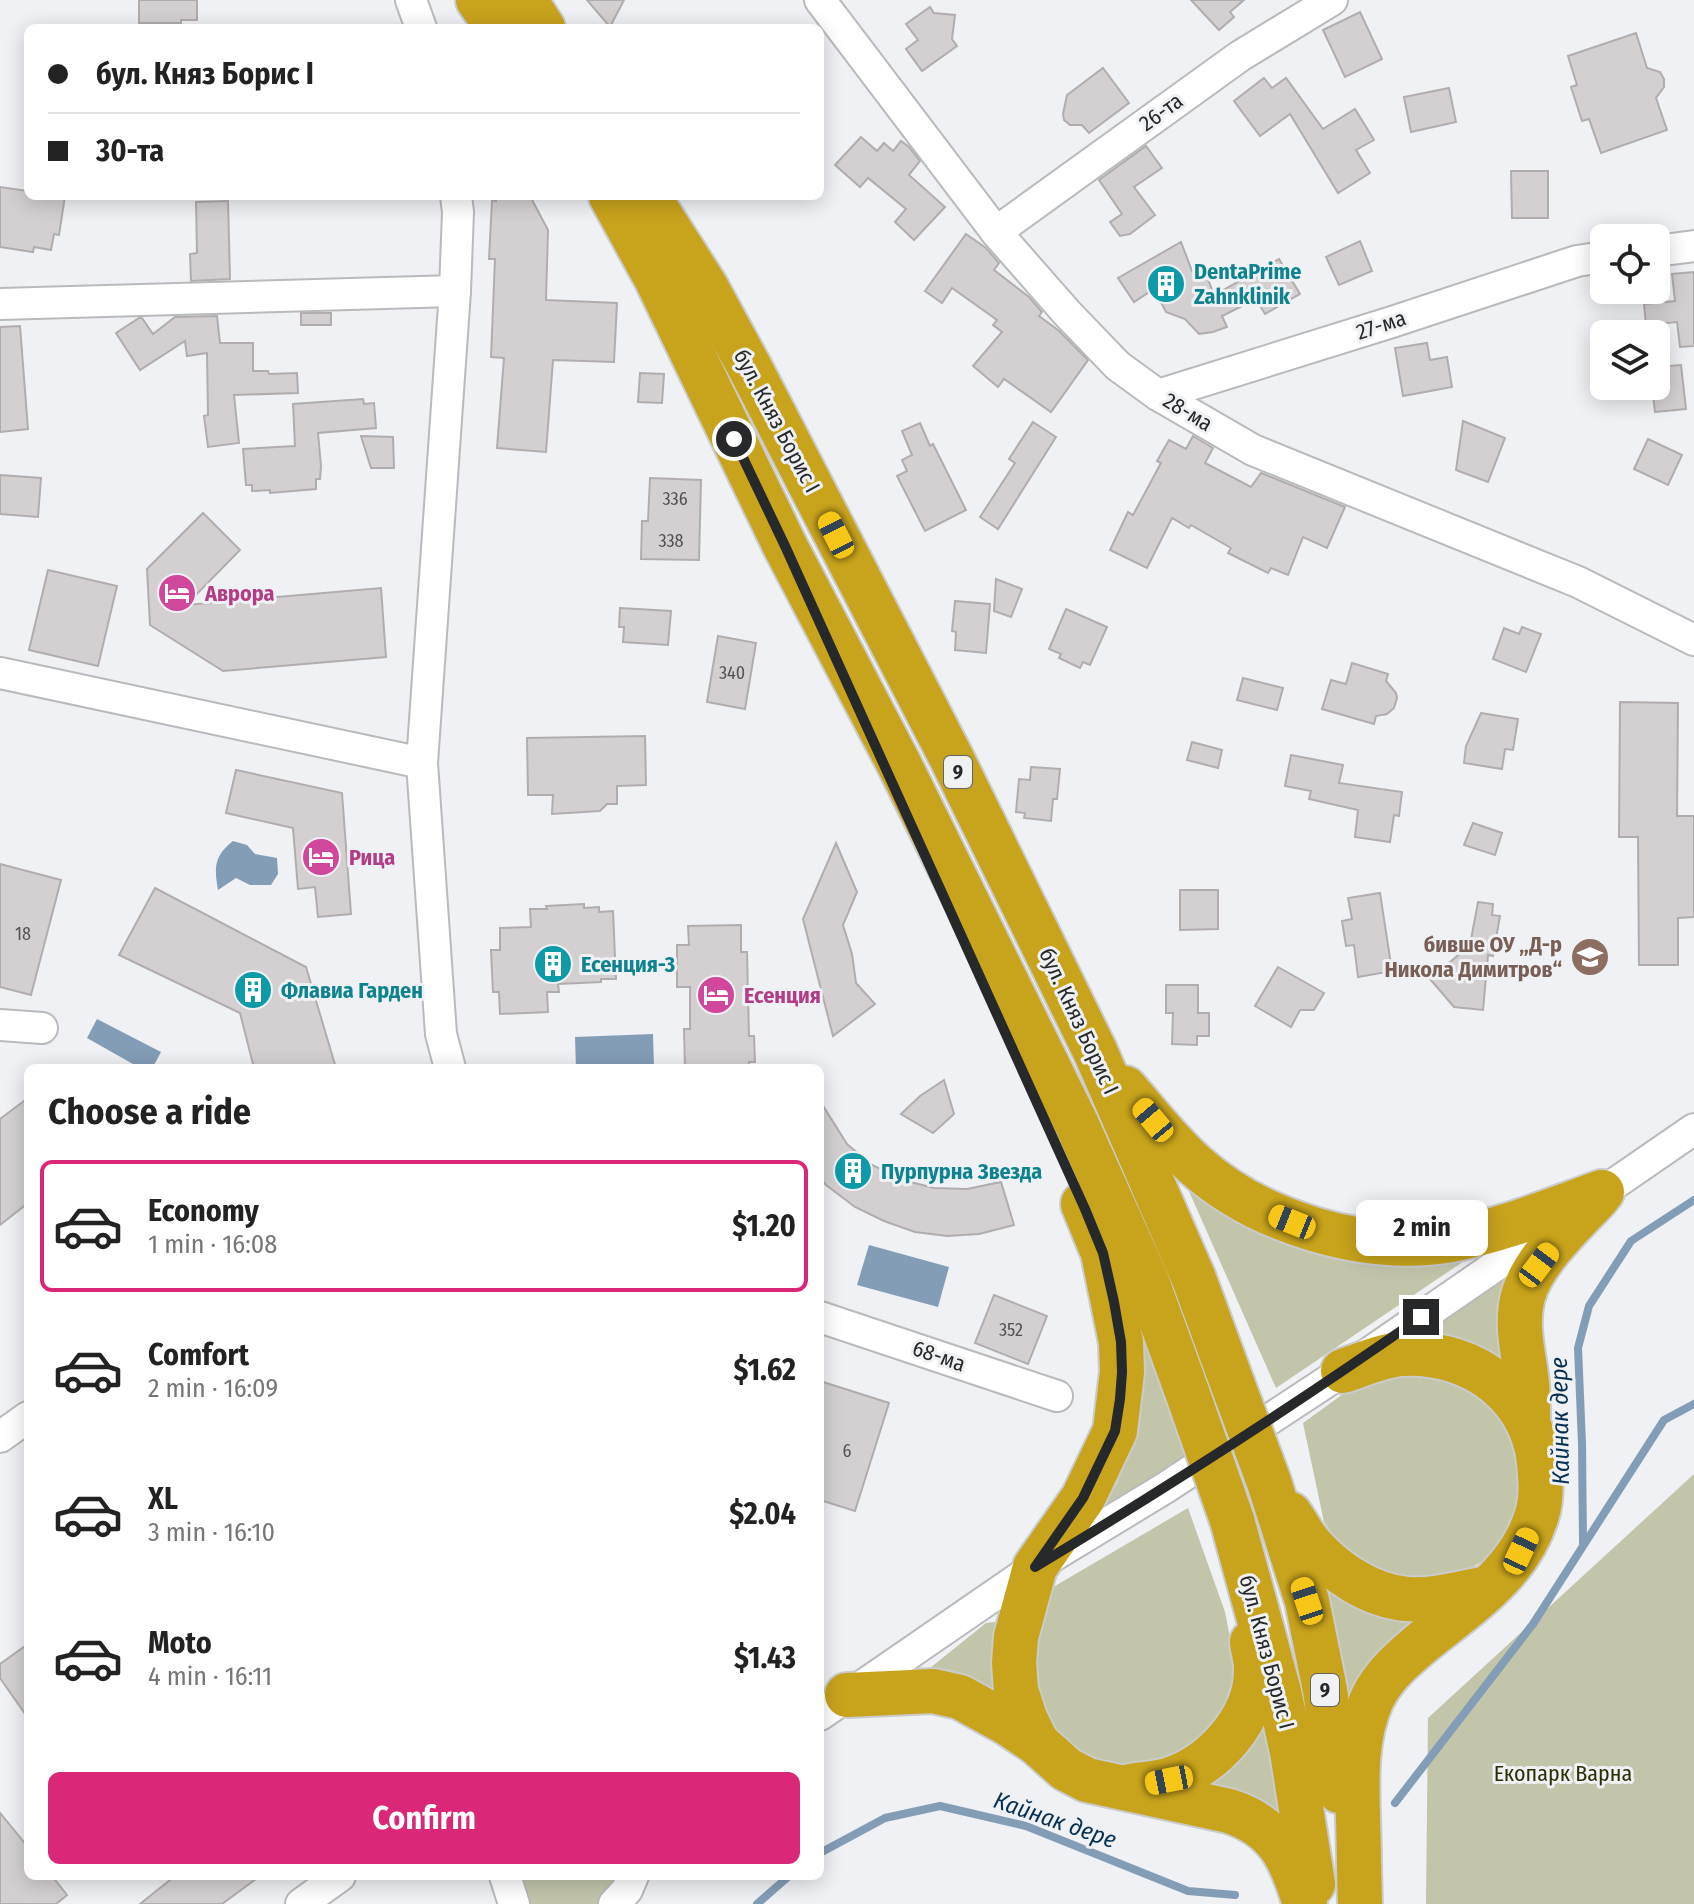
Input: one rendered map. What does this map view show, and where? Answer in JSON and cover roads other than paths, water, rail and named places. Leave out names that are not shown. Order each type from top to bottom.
[{"type":"highway","points":[[478,0],[495,24]]},
{"type":"highway","points":[[525,0],[540,24]]},
{"type":"highway","name":"бул. Княз Борис I","points":[[613,200],[657,280],[785,546],[899,764],[1077,1125],[1146,1279],[1232,1520],[1279,1692],[1292,1752],[1316,1904]]},
{"type":"highway","name":"бул. Княз Борис I","points":[[651,200],[706,287],[750,368],[951,757],[1095,1051],[1194,1279],[1269,1482],[1307,1601],[1325,1690],[1358,1904]]},
{"type":"highway","points":[[785,546],[1085,1209],[1103,1253],[1114,1302],[1122,1357],[1115,1431],[1083,1498],[1035,1567],[1016,1637],[1016,1690],[1037,1743]]},
{"type":"highway","points":[[1095,1051],[1195,1166],[1266,1211],[1324,1231],[1385,1243],[1413,1245],[1449,1240],[1506,1227],[1602,1192]]},
{"type":"highway","points":[[1528,1421],[1520,1337],[1523,1297],[1529,1281],[1554,1245],[1602,1192]]},
{"type":"highway","points":[[1343,1371],[1399,1354],[1428,1355],[1455,1361],[1481,1373],[1502,1387],[1528,1421],[1536,1442],[1541,1486],[1538,1509],[1521,1551],[1508,1569],[1490,1588],[1404,1657],[1381,1683],[1372,1700],[1361,1734],[1357,1772],[1358,1904]]},
{"type":"highway","points":[[1269,1482],[1316,1550],[1337,1570],[1371,1589],[1398,1598],[1422,1599],[1490,1588]]},
{"type":"highway","points":[[1125,1787],[1169,1780],[1207,1760],[1224,1745],[1248,1707],[1256,1668],[1232,1520]]},
{"type":"highway","points":[[833,1705],[933,1691],[960,1697],[985,1709],[1037,1743],[1066,1769],[1087,1780],[1249,1818],[1279,1844],[1288,1858],[1305,1904]]},
{"type":"street","points":[[411,0],[420,24]]},
{"type":"street","name":"28-ма","points":[[820,0],[996,232],[1118,366],[1158,395],[1253,450],[1578,582],[1694,640]]},
{"type":"street","name":"26-та","points":[[996,232],[1240,56],[1332,0]]},
{"type":"street","points":[[449,1064],[441,1034],[422,763],[455,291],[456,200]]},
{"type":"street","points":[[1670,249],[1694,246]]},
{"type":"street","name":"27-ма","points":[[1158,395],[1590,259]]},
{"type":"street","points":[[0,304],[455,291]]},
{"type":"street","points":[[0,673],[422,763]]},
{"type":"street","points":[[0,1025],[42,1028]]},
{"type":"street","points":[[437,1064],[441,1034]]},
{"type":"street","points":[[833,1705],[1035,1567],[1165,1488],[1343,1371],[1694,1129]]},
{"type":"street","name":"68-ма","points":[[824,1318],[1057,1396]]},
{"type":"street","points":[[0,1437],[24,1420]]},
{"type":"street","points":[[301,1904],[334,1880]]},
{"type":"street","points":[[614,1904],[631,1880]]},
{"type":"water","points":[[233,841],[247,845],[255,854],[277,858],[278,874],[271,885],[250,885],[236,878],[218,890],[217,862]]},
{"type":"water","points":[[97,1019],[161,1052],[155,1064],[133,1064],[87,1038]]},
{"type":"water","points":[[653,1034],[654,1064],[576,1064],[575,1037]]},
{"type":"water","points":[[869,1245],[949,1267],[938,1307],[857,1285]]},
{"type":"waterway","name":"Кайнак дере","points":[[1583,1543],[1578,1348],[1589,1306],[1631,1241],[1694,1200]]},
{"type":"waterway","name":"Кайнак дере","points":[[1395,1803],[1533,1624],[1664,1420],[1694,1404]]},
{"type":"waterway","name":"Кайнак дере","points":[[824,1851],[885,1818],[940,1806],[1026,1826],[1188,1891],[1235,1895]]},
{"type":"waterway","name":"Кайнак дере","points":[[757,1904],[784,1880]]},
{"type":"place","name":"DentaPrime Zahnklinik","points":[[1166,284]]},
{"type":"place","name":"Аврора","points":[[177,593]]},
{"type":"place","name":"Рица","points":[[321,857]]},
{"type":"place","name":"бивше ОУ „Д-р Никола Димитров“","points":[[1590,957]]},
{"type":"place","name":"Есенция-3","points":[[553,964]]},
{"type":"place","name":"Флавиа Гарден","points":[[253,990]]},
{"type":"place","name":"Есенция","points":[[716,995]]},
{"type":"place","name":"Пурпурна Звезда","points":[[853,1171]]},
{"type":"park label","name":"Екопарк Варна","points":[[1563,1773]]}]
